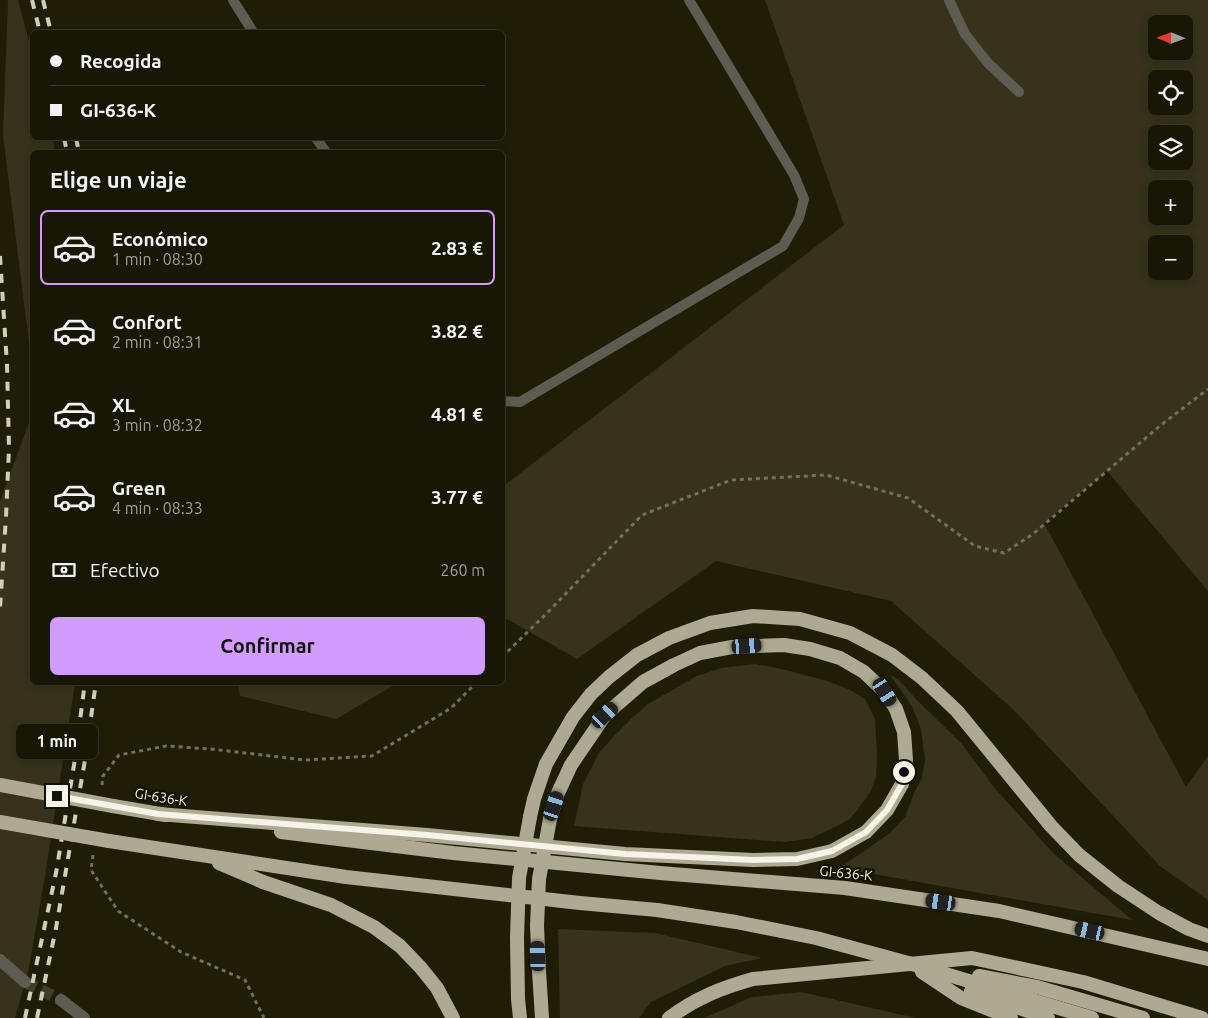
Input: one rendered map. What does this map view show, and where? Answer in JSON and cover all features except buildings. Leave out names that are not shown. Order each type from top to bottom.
[{"type":"highway","points":[[520,1018],[517,938],[519,878],[534,799],[546,764],[573,716],[591,694],[637,655],[670,638],[710,623],[754,616],[800,619],[850,633],[892,656],[922,678],[957,711],[1052,826],[1079,855],[1118,886],[1159,913],[1189,929],[1208,936]]},
{"type":"highway","points":[[158,814],[427,835],[625,854],[753,860],[797,859],[832,851],[866,832],[887,810],[902,784],[906,760],[904,732],[896,709],[885,692],[864,672],[840,658],[810,649],[784,645],[732,647],[700,653],[674,665],[643,682],[605,715],[571,765],[558,793],[550,819],[539,879],[537,926],[542,1018]]},
{"type":"highway","name":"GI-636-K","points":[[0,785],[158,814],[285,833],[453,853],[660,873],[845,888],[999,911],[1208,959]]},
{"type":"highway","points":[[0,822],[109,841],[346,877],[657,910],[736,922],[816,938],[912,964],[1092,1018]]},
{"type":"highway","points":[[200,855],[263,882],[331,905],[374,928],[400,946],[421,968],[437,988],[454,1018]]},
{"type":"highway","points":[[669,1018],[708,994],[730,985],[753,979],[972,958],[1083,982],[1202,1018]]},
{"type":"highway","points":[[912,964],[961,998],[1011,1018]]},
{"type":"highway","points":[[912,964],[967,990],[1048,1018]]},
{"type":"highway","points":[[912,964],[1037,987],[1143,1018]]},
{"type":"street","points":[[0,960],[25,982]]},
{"type":"street","points":[[61,1000],[84,1018]]},
{"type":"lane","points":[[233,0],[252,30]]},
{"type":"lane","points":[[505,401],[520,402],[783,246],[799,218],[804,199],[794,175],[689,0]]},
{"type":"lane","points":[[949,0],[965,34],[988,63],[1019,92]]},
{"type":"path","points":[[505,654],[642,515],[731,480],[826,475],[908,498],[975,546],[1004,553],[1033,534],[1161,425],[1208,389]]},
{"type":"shaded area","points":[[8,0],[18,0],[30,45],[30,140],[53,140],[55,150],[30,150],[30,351],[3,135]]},
{"type":"shaded area","points":[[765,0],[1208,0],[1208,591],[1107,471],[1044,523],[1186,787],[1208,756],[1208,900],[1160,866],[1014,710],[891,601],[716,561],[577,659],[507,619],[505,620],[505,485],[844,225]]},
{"type":"shaded area","points":[[30,420],[30,685],[75,685],[28,973],[15,1018],[0,1018],[0,501]]},
{"type":"shaded area","points":[[755,664],[827,681],[848,689],[865,699],[875,719],[876,777],[870,793],[851,818],[812,838],[785,842],[574,826],[583,784],[599,753],[632,718],[648,704],[697,676],[721,668]]},
{"type":"shaded area","points":[[890,675],[898,679],[962,744],[993,786],[1053,853],[1132,920],[840,868],[890,833],[905,817],[922,778],[925,760],[921,729],[912,706]]},
{"type":"shaded area","points":[[238,685],[395,685],[336,719],[240,696]]},
{"type":"shaded area","points":[[558,929],[655,933],[762,958],[725,966],[651,1002],[639,1018],[560,1018]]},
{"type":"shaded area","points":[[801,992],[916,1018],[704,1018],[752,997]]},
{"type":"tunnel","points":[[25,982],[61,1000]]},
{"type":"railway","points":[[32,0],[40,30]]},
{"type":"railway","points":[[43,0],[50,30]]},
{"type":"railway","points":[[64,140],[67,150]]},
{"type":"railway","points":[[76,140],[79,150]]},
{"type":"railway","points":[[0,256],[7,365],[9,448],[0,608]]},
{"type":"railway","points":[[25,1018],[56,873],[75,759],[85,685]]},
{"type":"railway","points":[[37,1018],[56,928],[85,760],[96,685]]},
{"type":"route","points":[[57,796],[158,814],[427,835],[625,854],[753,860],[797,859],[832,851],[866,832],[887,810],[902,784],[904,772]]}]
